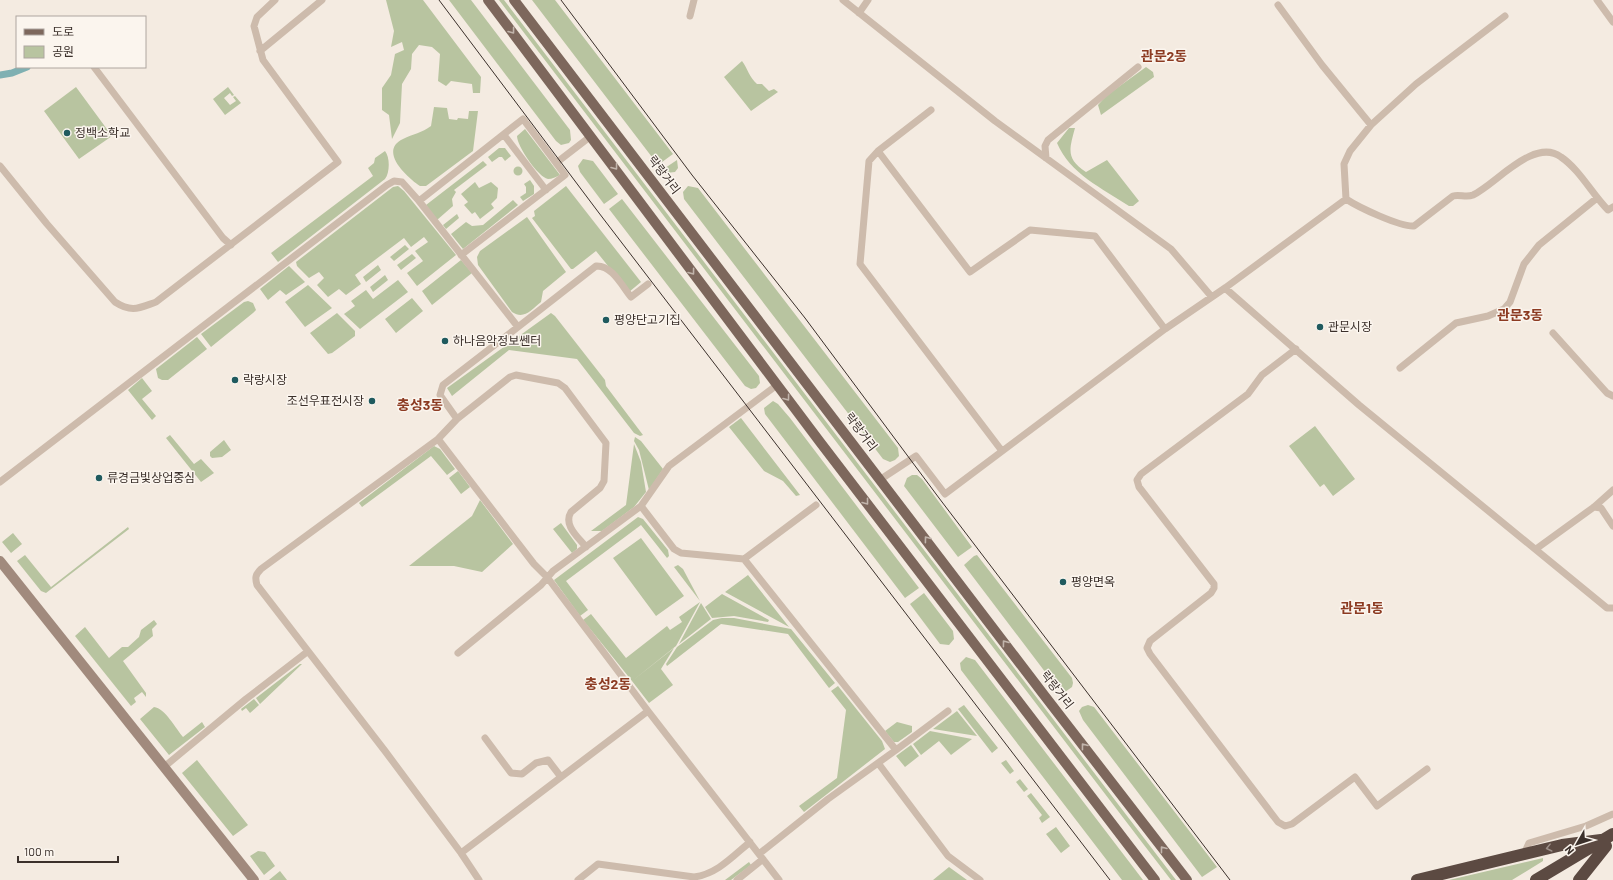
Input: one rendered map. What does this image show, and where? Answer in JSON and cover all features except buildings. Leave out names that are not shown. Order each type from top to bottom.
[{"type":"highway","points":[[1579,880],[1613,834]]},
{"type":"highway","points":[[1418,880],[1562,845],[1607,843]]},
{"type":"highway","points":[[1536,880],[1607,843]]},
{"type":"highway","points":[[1551,880],[1607,843]]},
{"type":"main road","points":[[488,0],[777,385],[1155,880]]},
{"type":"main road","name":"락랑거리","points":[[514,0],[881,479],[1044,695],[1187,880]]},
{"type":"main road","points":[[0,561],[254,880]]},
{"type":"street","points":[[0,166],[99,285],[115,302],[124,308],[136,309],[156,302],[338,162],[263,60],[258,36],[254,26],[257,16],[275,0]]},
{"type":"street","points":[[260,51],[322,0]]},
{"type":"street","points":[[690,16],[694,0]]},
{"type":"street","points":[[843,0],[995,121],[1171,249],[1211,296]]},
{"type":"street","points":[[859,13],[868,0]]},
{"type":"street","points":[[1597,0],[1613,22]]},
{"type":"street","points":[[1278,5],[1322,65],[1371,125]]},
{"type":"street","points":[[1505,16],[1416,84],[1371,125],[1350,151],[1344,164],[1346,199],[1355,206],[1376,215],[1414,226],[1453,196],[1459,194],[1467,197],[1474,195],[1504,171],[1526,158],[1545,151],[1554,152],[1571,165],[1608,210],[1613,207]]},
{"type":"street","points":[[1046,158],[1045,146],[1048,140],[1138,67]]},
{"type":"street","points":[[95,68],[223,238],[231,245]]},
{"type":"street","points":[[931,110],[878,151],[869,161],[860,264],[1002,452]]},
{"type":"street","points":[[419,201],[523,120],[565,175],[461,255]]},
{"type":"street","points":[[504,135],[546,190]]},
{"type":"street","points":[[556,163],[591,136]]},
{"type":"street","points":[[878,151],[970,272],[1030,230],[1095,236],[1165,329]]},
{"type":"street","points":[[0,482],[386,186],[394,182],[402,182],[419,201],[518,327]]},
{"type":"street","points":[[1400,368],[1456,323],[1488,316],[1504,310],[1510,302],[1524,264],[1539,245],[1597,198]]},
{"type":"street","points":[[881,479],[916,456],[945,494],[1165,329],[1211,296],[1225,288],[1346,199]]},
{"type":"street","points":[[457,419],[440,395],[443,385],[596,266],[603,266],[609,270],[631,297],[648,284]]},
{"type":"street","points":[[1225,288],[1240,303],[1296,349],[1359,405],[1607,608],[1613,608]]},
{"type":"street","points":[[1553,333],[1608,393],[1613,396]]},
{"type":"street","points":[[1296,349],[1262,375],[1248,394],[1141,474],[1137,480],[1140,487],[1214,584],[1214,588],[1211,593],[1150,641],[1147,648],[1150,654],[1278,822],[1285,826],[1292,824],[1355,776],[1377,806],[1427,769]]},
{"type":"street","points":[[479,880],[461,853],[257,585],[255,579],[257,574],[438,439],[457,419],[510,377],[516,375],[558,383],[565,388],[606,443],[604,481],[600,488],[571,512],[568,518],[568,523],[586,547]]},
{"type":"street","points":[[458,653],[541,585],[547,576],[641,506],[669,466],[777,385]]},
{"type":"street","points":[[438,439],[534,564],[547,576],[648,711],[779,880]]},
{"type":"street","points":[[1536,549],[1594,507],[1613,490]]},
{"type":"street","points":[[641,506],[674,549],[680,553],[744,559],[816,505]]},
{"type":"street","points":[[1594,507],[1601,508],[1613,526]]},
{"type":"street","points":[[744,559],[896,750]]},
{"type":"street","points":[[164,767],[246,699],[307,652]]},
{"type":"street","points":[[461,853],[648,711]]},
{"type":"street","points":[[737,880],[761,856],[828,799],[948,711]]},
{"type":"street","points":[[485,738],[511,772],[522,774],[536,763],[548,760],[561,778]]},
{"type":"street","points":[[878,763],[948,856],[980,880]]},
{"type":"street","points":[[1524,854],[1529,844],[1586,826],[1613,815]]},
{"type":"street","points":[[578,880],[598,864],[694,877],[706,875],[716,870],[750,842]]},
{"type":"green space","points":[[386,0],[423,0],[481,77],[480,93],[473,93],[472,84],[451,81],[446,86],[438,81],[440,54],[432,47],[419,45],[412,54],[411,69],[402,84],[400,123],[392,139],[389,115],[382,110],[382,88],[391,75],[395,54],[404,50],[402,42],[391,47],[394,31]]},
{"type":"green space","points":[[449,0],[471,0],[570,130],[571,140],[569,143],[561,145],[556,141]]},
{"type":"green space","points":[[499,0],[504,0],[1176,880],[1171,880],[1144,845]]},
{"type":"green space","points":[[532,0],[555,0],[673,154],[658,165]]},
{"type":"green space","points":[[742,61],[752,79],[757,84],[762,84],[769,91],[774,89],[778,92],[751,111],[724,77]]},
{"type":"green space","points":[[1146,67],[1153,72],[1154,77],[1101,115],[1098,105],[1106,96]]},
{"type":"green space","points":[[76,87],[112,136],[79,159],[44,111]]},
{"type":"green space","points":[[228,87],[234,95],[232,96],[230,93],[224,98],[230,105],[236,101],[233,97],[235,96],[241,103],[225,115],[213,99]]},
{"type":"green space","points":[[434,107],[447,108],[449,119],[457,120],[458,118],[468,119],[469,111],[478,111],[473,151],[426,186],[420,186],[408,177],[397,164],[393,150],[396,144],[403,139],[421,132],[431,126]]},
{"type":"green space","points":[[1069,128],[1075,128],[1071,142],[1071,153],[1075,163],[1086,172],[1107,160],[1139,201],[1133,206],[1129,206],[1078,172],[1063,154],[1057,143]]},
{"type":"green space","points":[[525,129],[560,175],[548,179],[539,173],[534,167],[520,147],[518,141],[517,136]]},
{"type":"green space","points":[[499,148],[505,148],[511,156],[505,161],[502,157],[499,157],[492,162],[488,157]]},
{"type":"green space","points":[[385,151],[388,157],[389,165],[388,173],[385,179],[278,262],[271,253],[373,176],[368,168],[374,163],[375,158]]},
{"type":"green space","points":[[583,159],[593,161],[618,194],[604,204],[580,172],[578,166]]},
{"type":"green space","points":[[677,160],[678,168],[675,172],[666,173],[662,170]]},
{"type":"green space","points":[[483,161],[487,165],[454,190],[456,192],[452,199],[453,206],[437,220],[426,205]]},
{"type":"green space","points":[[516,167],[520,167],[522,171],[520,175],[516,175],[514,173],[514,169]]},
{"type":"green space","points":[[530,180],[534,186],[534,194],[523,201],[520,197],[526,193],[526,187],[524,184]]},
{"type":"green space","points":[[475,182],[479,188],[491,182],[498,188],[497,198],[491,204],[494,208],[480,219],[475,212],[472,214],[464,205],[468,202],[461,194]]},
{"type":"green space","points":[[398,186],[404,191],[456,255],[417,286],[407,273],[423,261],[415,251],[428,242],[424,237],[411,247],[404,238],[355,275],[361,284],[346,295],[339,289],[328,297],[317,285],[324,278],[319,272],[309,278],[297,266],[296,262],[393,187]]},
{"type":"green space","points":[[566,186],[641,282],[629,292],[596,251],[571,269],[532,218],[535,216],[534,211]]},
{"type":"green space","points":[[688,186],[698,188],[898,448],[899,456],[895,460],[890,462],[883,459],[684,199],[683,192]]},
{"type":"green space","points":[[622,199],[759,376],[760,383],[756,388],[751,389],[745,386],[609,209]]},
{"type":"green space","points":[[513,200],[518,205],[463,249],[451,234],[466,222],[472,226],[483,225]]},
{"type":"green space","points":[[457,214],[459,218],[446,229],[443,225]]},
{"type":"green space","points":[[527,217],[566,272],[543,291],[541,302],[531,311],[520,315],[512,312],[478,265],[477,257],[480,251]]},
{"type":"green space","points":[[405,245],[409,249],[394,261],[390,257]]},
{"type":"green space","points":[[412,254],[416,258],[401,270],[397,265]]},
{"type":"green space","points":[[461,260],[472,273],[432,305],[422,291]]},
{"type":"green space","points":[[378,265],[381,270],[366,282],[363,277]]},
{"type":"green space","points":[[289,266],[305,282],[286,295],[280,290],[268,300],[260,289]]},
{"type":"green space","points":[[385,275],[388,280],[373,292],[370,287]]},
{"type":"green space","points":[[398,280],[408,292],[360,329],[344,314],[355,306],[351,301],[366,290],[373,299]]},
{"type":"green space","points":[[308,285],[332,308],[305,327],[285,302]]},
{"type":"green space","points":[[412,298],[423,311],[396,333],[385,319]]},
{"type":"green space","points":[[248,301],[253,303],[256,310],[211,347],[201,334],[244,302]]},
{"type":"green space","points":[[337,313],[355,331],[355,336],[332,353],[328,354],[310,333]]},
{"type":"green space","points":[[551,313],[555,316],[605,380],[606,386],[643,435],[640,436],[634,433],[577,359],[509,350],[452,396],[447,388]]},
{"type":"green space","points":[[197,337],[207,349],[168,380],[158,378],[156,369]]},
{"type":"green space","points":[[142,378],[152,391],[142,399],[156,416],[152,420],[128,390]]},
{"type":"green space","points":[[773,401],[778,404],[790,418],[919,588],[905,598],[765,414],[764,408]]},
{"type":"green space","points":[[741,418],[800,495],[796,496],[783,481],[764,471],[729,427]]},
{"type":"green space","points":[[1315,426],[1355,479],[1333,496],[1324,484],[1320,487],[1289,446]]},
{"type":"green space","points":[[170,435],[194,464],[201,459],[214,473],[201,482],[166,438]]},
{"type":"green space","points":[[635,437],[641,441],[663,469],[649,490],[639,450],[634,441]]},
{"type":"green space","points":[[224,440],[231,450],[222,457],[212,458],[210,456],[210,452]]},
{"type":"green space","points":[[634,444],[641,462],[646,492],[634,507],[602,531],[591,531],[626,505]]},
{"type":"green space","points":[[434,446],[440,449],[455,469],[447,475],[431,456],[362,507],[359,503]]},
{"type":"green space","points":[[458,471],[470,487],[461,494],[449,478]]},
{"type":"green space","points":[[912,475],[917,475],[922,479],[972,547],[958,557],[904,486],[907,478]]},
{"type":"green space","points":[[480,500],[513,544],[482,572],[454,566],[409,566],[472,516]]},
{"type":"green space","points":[[638,517],[643,519],[668,550],[669,556],[667,558],[641,525],[566,581],[588,610],[580,616],[554,580]]},
{"type":"green space","points":[[561,523],[577,545],[577,549],[572,553],[553,529]]},
{"type":"green space","points":[[128,527],[129,529],[46,593],[41,591],[17,561],[25,555],[51,587]]},
{"type":"green space","points":[[13,533],[22,544],[11,553],[2,542]]},
{"type":"green space","points":[[641,538],[684,596],[656,616],[613,558]]},
{"type":"green space","points":[[977,555],[1072,678],[1072,687],[1065,692],[1058,689],[964,565]]},
{"type":"green space","points":[[678,565],[683,569],[700,601],[674,567]]},
{"type":"green space","points":[[748,575],[789,627],[725,592]]},
{"type":"green space","points":[[924,593],[953,631],[954,639],[949,645],[940,644],[910,604]]},
{"type":"green space","points":[[722,594],[769,620],[768,622],[734,616],[712,618],[705,607]]},
{"type":"green space","points":[[700,602],[676,646],[632,681],[583,620],[591,614],[626,658],[667,626],[670,630],[682,622],[679,617]]},
{"type":"green space","points":[[701,603],[711,619],[679,644]]},
{"type":"green space","points":[[734,618],[791,629],[835,683],[829,688],[788,634],[721,624],[667,666],[666,664],[677,647],[713,620]]},
{"type":"green space","points":[[154,620],[157,624],[152,629],[153,636],[123,661],[146,693],[146,697],[142,692],[134,698],[136,702],[131,706],[75,636],[85,627],[109,658],[122,647],[128,647],[139,637],[141,630]]},
{"type":"green space","points":[[674,648],[661,669],[673,685],[649,703],[632,681]]},
{"type":"green space","points":[[966,657],[975,660],[1143,880],[1122,880],[961,670],[960,663]]},
{"type":"green space","points":[[302,664],[260,704],[256,698]]},
{"type":"green space","points":[[838,686],[882,741],[885,749],[804,812],[799,806],[837,778],[846,710],[831,691]]},
{"type":"green space","points":[[254,699],[259,705],[250,713],[246,708],[242,711],[241,709]]},
{"type":"green space","points":[[964,705],[998,748],[992,753],[958,709]]},
{"type":"green space","points":[[1088,705],[1094,707],[1217,867],[1202,877],[1083,720],[1079,711],[1082,707]]},
{"type":"green space","points":[[154,707],[162,711],[170,719],[183,737],[202,722],[205,727],[169,755],[140,719]]},
{"type":"green space","points":[[957,711],[977,736],[933,729]]},
{"type":"green space","points":[[897,722],[912,726],[912,732],[898,742],[894,742],[885,731]]},
{"type":"green space","points":[[930,731],[972,739],[951,755],[939,741],[921,755],[913,744]]},
{"type":"green space","points":[[911,745],[919,756],[905,767],[896,756]]},
{"type":"green space","points":[[197,760],[248,825],[233,836],[182,773]]},
{"type":"green space","points":[[1006,760],[1014,771],[1010,774],[1001,763]]},
{"type":"green space","points":[[1020,779],[1028,789],[1024,792],[1016,782]]},
{"type":"green space","points":[[1031,793],[1050,817],[1042,823],[1039,818],[1042,815],[1027,796]]},
{"type":"green space","points":[[1056,827],[1070,846],[1061,853],[1046,834]]},
{"type":"green space","points":[[258,851],[265,852],[275,866],[264,875],[250,856]]},
{"type":"green space","points":[[1543,858],[1543,861],[1512,880],[1449,880]]},
{"type":"green space","points":[[749,862],[751,865],[731,880],[725,880]]},
{"type":"green space","points":[[949,867],[967,880],[933,880]]},
{"type":"green space","points":[[280,871],[287,880],[269,880]]},
{"type":"waterway","points":[[0,75],[12,73],[24,68]]},
{"type":"tram line","points":[[439,0],[599,213],[1110,880]]},
{"type":"tram line","points":[[561,0],[692,175],[805,318],[939,498],[1230,880]]},
{"type":"place","name":"정백소학교","points":[[67,133]]},
{"type":"place","name":"평양단고기집","points":[[606,320]]},
{"type":"place","name":"관문시장","points":[[1320,327]]},
{"type":"place","name":"하나음악정보쎈터","points":[[445,341]]},
{"type":"place","name":"락랑시장","points":[[235,380]]},
{"type":"place","name":"조선우표전시장","points":[[372,401]]},
{"type":"place","name":"류경금빛상업중심","points":[[99,478]]},
{"type":"place","name":"평양면옥","points":[[1063,582]]},
{"type":"district","name":"관문2동","points":[[1164,56]]},
{"type":"district","name":"관문3동","points":[[1520,315]]},
{"type":"district","name":"충성3동","points":[[420,405]]},
{"type":"district","name":"관문1동","points":[[1362,608]]},
{"type":"district","name":"충성2동","points":[[608,684]]}]
